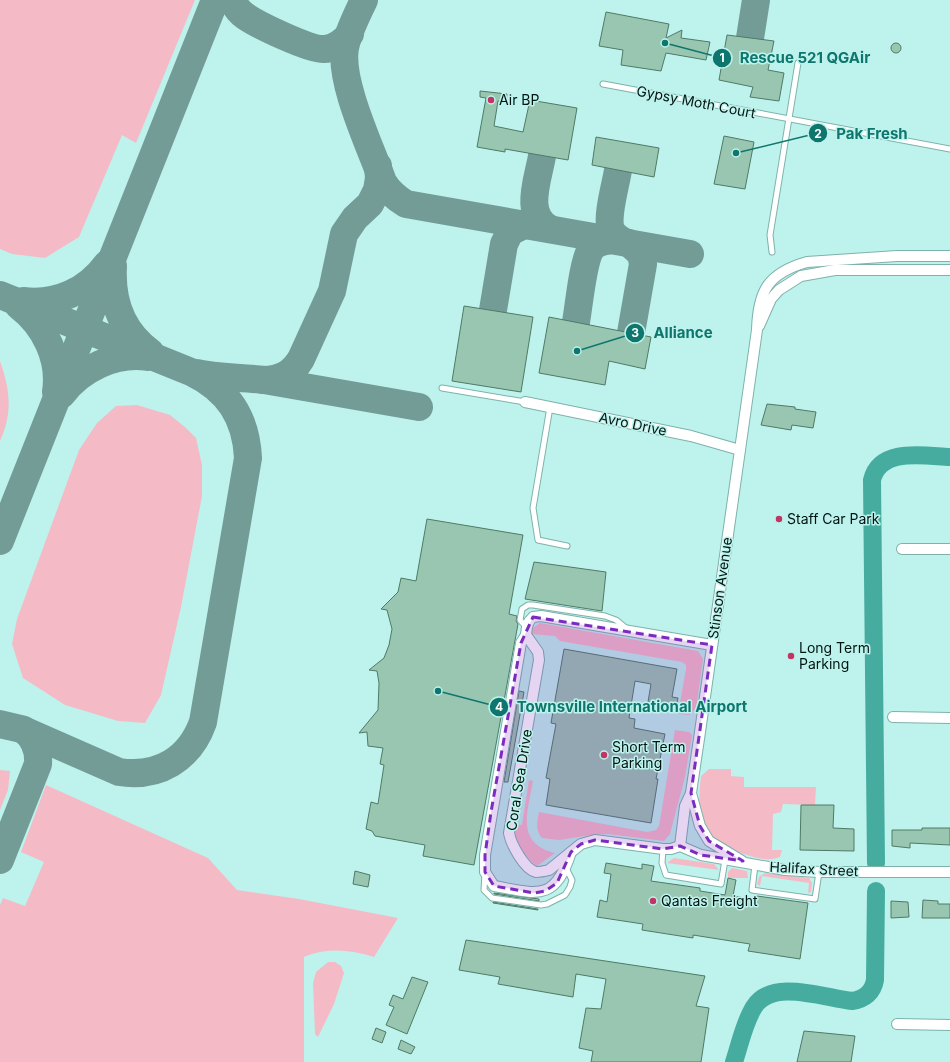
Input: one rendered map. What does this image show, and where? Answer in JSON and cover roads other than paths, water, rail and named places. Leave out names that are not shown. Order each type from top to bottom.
[{"type":"street","points":[[757,330],[758,309],[766,288],[774,278],[794,265],[828,260],[897,256],[950,256]]},
{"type":"street","points":[[757,330],[775,295],[790,282],[801,276],[835,270],[950,270]]},
{"type":"street","name":"Stinson Avenue","points":[[680,846],[685,806],[691,793],[757,330]]},
{"type":"street","name":"Avro Drive","points":[[525,402],[691,436],[740,450]]},
{"type":"street","points":[[902,549],[950,549]]},
{"type":"street","points":[[571,852],[566,868],[556,883],[545,891],[534,893],[494,886],[485,872],[485,855],[491,812],[521,643],[533,616],[712,645]]},
{"type":"street","name":"Coral Sea Drive","points":[[526,631],[538,652],[539,660],[510,838],[514,848],[530,869],[535,872],[548,870],[581,844],[595,840],[663,849],[672,849],[680,846]]},
{"type":"street","points":[[893,718],[950,718]]},
{"type":"street","points":[[691,793],[698,821],[709,841],[743,861]]},
{"type":"street","name":"Halifax Street","points":[[680,846],[701,855],[726,860],[743,861],[755,865],[785,870],[819,872],[950,872]]},
{"type":"street","points":[[897,1024],[950,1025]]},
{"type":"lane","points":[[772,252],[770,235],[798,62]]},
{"type":"lane","name":"Gypsy Moth Court","points":[[603,84],[788,120],[950,149]]},
{"type":"lane","points":[[442,388],[525,402]]},
{"type":"lane","points":[[550,407],[533,508],[538,540],[567,546]]},
{"type":"lane","points":[[663,849],[662,863],[666,875],[722,884],[726,860]]},
{"type":"lane","points":[[755,865],[752,890],[815,899],[819,872]]},
{"type":"lane","points":[[485,872],[484,890],[492,898],[541,905],[556,901],[565,895],[572,880],[566,868]]},
{"type":"waterway","points":[[876,863],[872,480],[877,469],[884,462],[893,458],[916,455],[950,457]]},
{"type":"waterway","points":[[734,1062],[742,1034],[748,1020],[754,1007],[762,998],[773,993],[799,992],[852,1001],[861,999],[868,994],[875,980],[876,891]]},
{"type":"place","name":"Rescue 521 QGAir","points":[[665,43]]},
{"type":"place","name":"Air BP","points":[[491,100]]},
{"type":"place","name":"Pak Fresh","points":[[736,153]]},
{"type":"place","name":"Alliance","points":[[577,351]]},
{"type":"place","name":"Staff Car Park","points":[[779,519]]},
{"type":"place","name":"Long Term Parking","points":[[791,656]]},
{"type":"place","name":"Townsville International Airport","points":[[438,691]]},
{"type":"place","name":"Short Term Parking","points":[[604,755]]},
{"type":"place","name":"Qantas Freight","points":[[653,901]]}]
